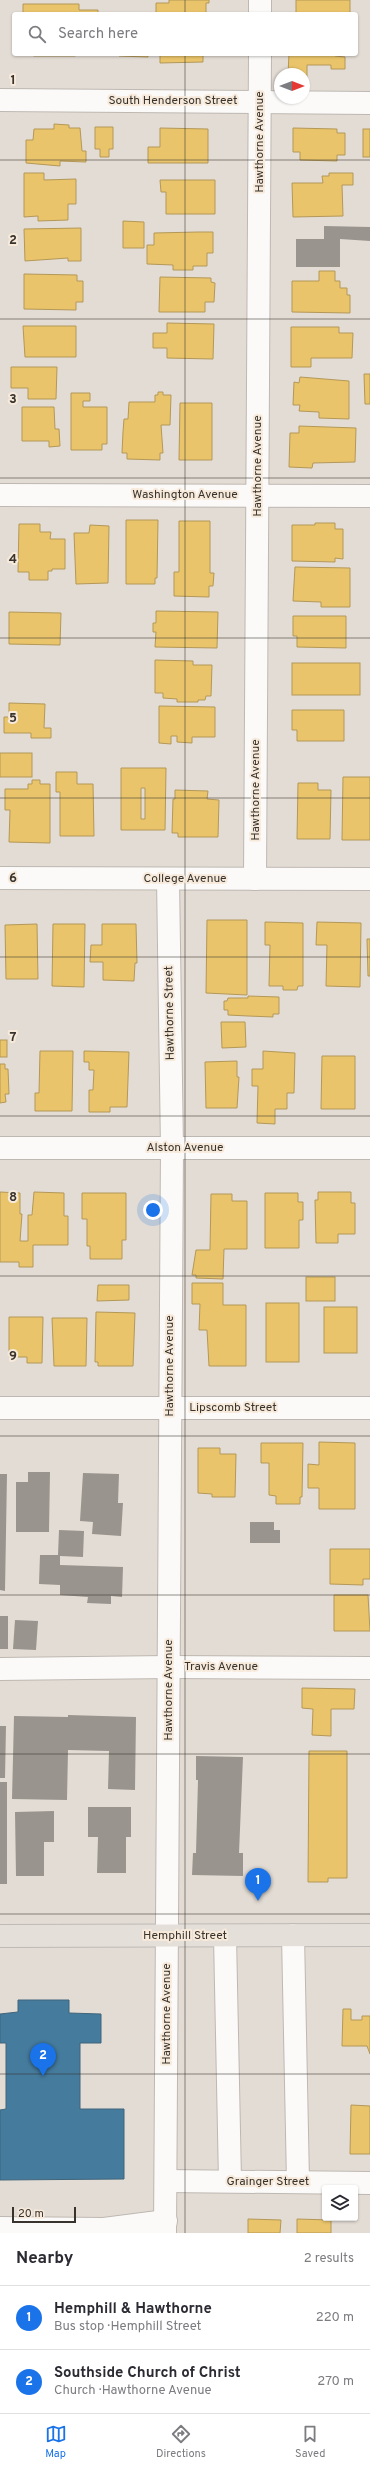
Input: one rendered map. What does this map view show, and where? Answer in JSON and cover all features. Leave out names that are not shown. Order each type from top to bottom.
[{"type":"main road","name":"Hemphill Street","points":[[0,1936],[370,1935]]},
{"type":"street","points":[[260,0],[260,12]]},
{"type":"street","name":"Hawthorne Avenue","points":[[255,879],[260,56]]},
{"type":"street","name":"South Henderson Street","points":[[0,100],[370,102]]},
{"type":"street","name":"Washington Avenue","points":[[0,495],[370,496]]},
{"type":"street","name":"College Avenue","points":[[0,878],[370,879]]},
{"type":"street","name":"Hawthorne Street","points":[[168,878],[172,1148]]},
{"type":"street","name":"Alston Avenue","points":[[0,1148],[370,1148]]},
{"type":"street","name":"Hawthorne Avenue","points":[[166,2227],[172,1148]]},
{"type":"street","name":"Lipscomb Street","points":[[0,1408],[370,1408]]},
{"type":"street","name":"Travis Avenue","points":[[0,1669],[169,1667],[370,1668]]},
{"type":"street","points":[[293,1935],[298,2182]]},
{"type":"street","points":[[225,1936],[230,2181]]},
{"type":"street","name":"Grainger Street","points":[[166,2181],[370,2182]]},
{"type":"street","points":[[0,2228],[137,2229],[166,2227]]},
{"type":"building: Homes","points":[[169,0],[209,0],[209,3],[206,3],[206,12],[156,12],[156,3],[169,3]]},
{"type":"building: Homes","points":[[296,0],[350,0],[350,12],[296,12]]},
{"type":"building: Homes","points":[[23,4],[79,4],[79,10],[98,10],[98,12],[23,12]]},
{"type":"building: Homes","points":[[119,56],[148,56],[148,57]]},
{"type":"building: Homes","points":[[160,56],[203,56],[203,62],[160,63]]},
{"type":"building: Homes","points":[[289,56],[345,57],[345,69],[331,69],[331,65],[307,65],[307,68],[288,68]]},
{"type":"building: Homes","points":[[54,124],[69,125],[69,128],[80,128],[82,151],[86,151],[86,162],[60,161],[60,166],[26,163],[26,140],[33,140],[34,129],[54,129]]},
{"type":"building: Homes","points":[[95,127],[113,127],[113,149],[109,149],[109,157],[100,157],[100,149],[95,149]]},
{"type":"building: Homes","points":[[160,128],[208,129],[208,163],[148,163],[148,147],[160,147]]},
{"type":"building: Homes","points":[[293,128],[337,129],[337,133],[345,133],[345,155],[337,155],[337,161],[300,160],[300,152],[293,152]]},
{"type":"building: Homes","points":[[363,129],[370,129],[370,157],[363,157]]},
{"type":"building: Homes","points":[[24,173],[44,173],[44,180],[76,179],[76,204],[68,204],[68,220],[38,221],[38,216],[24,217]]},
{"type":"building: Homes","points":[[329,173],[353,173],[353,185],[342,185],[343,216],[293,217],[292,183],[323,183],[322,176],[329,176]]},
{"type":"building: Homes","points":[[160,180],[215,180],[215,214],[166,214],[166,192],[161,192]]},
{"type":"building: Homes","points":[[123,221],[144,222],[144,248],[123,248]]},
{"type":"building: Homes","points":[[81,228],[81,261],[68,261],[68,258],[25,261],[24,229]]},
{"type":"building: Homes","points":[[213,232],[213,253],[207,253],[207,266],[193,266],[193,270],[173,270],[173,265],[147,264],[147,245],[154,245],[154,233]]},
{"type":"building: Homes","points":[[319,271],[335,271],[335,281],[340,281],[340,288],[347,288],[347,295],[350,295],[350,313],[292,312],[292,281],[319,281]]},
{"type":"building: Homes","points":[[24,274],[77,275],[77,281],[83,281],[83,302],[76,302],[76,310],[24,309]]},
{"type":"building: Homes","points":[[160,277],[211,278],[211,282],[215,283],[214,302],[205,302],[205,312],[159,312]]},
{"type":"building: Homes","points":[[167,323],[214,324],[213,359],[167,358],[167,348],[153,348],[153,333],[167,333]]},
{"type":"building: Homes","points":[[23,326],[76,326],[76,357],[25,357]]},
{"type":"building: Homes","points":[[291,327],[339,327],[339,333],[353,333],[352,358],[311,358],[311,367],[291,367]]},
{"type":"building: Homes","points":[[11,367],[57,367],[56,399],[28,399],[28,388],[11,388]]},
{"type":"building: Homes","points":[[364,374],[370,374],[370,404],[365,404]]},
{"type":"building: Homes","points":[[300,377],[349,381],[349,419],[319,418],[319,412],[299,411],[300,405],[293,405],[294,382],[299,383]]},
{"type":"building: Homes","points":[[158,392],[163,392],[163,395],[171,395],[170,425],[161,425],[163,453],[160,453],[160,460],[127,459],[127,453],[122,453],[124,419],[128,419],[129,402],[155,402],[155,395],[158,395]]},
{"type":"building: Homes","points":[[71,393],[90,393],[90,401],[83,401],[83,407],[107,407],[107,444],[102,444],[102,450],[71,450]]},
{"type":"building: Homes","points":[[180,403],[212,403],[212,460],[179,460]]},
{"type":"building: Homes","points":[[22,407],[54,407],[55,429],[59,429],[60,446],[49,447],[49,441],[22,441]]},
{"type":"building: Homes","points":[[299,426],[356,428],[355,462],[313,463],[312,468],[289,467],[290,433],[299,433]]},
{"type":"building: Homes","points":[[126,520],[158,520],[157,578],[155,578],[155,584],[126,584]]},
{"type":"building: Homes","points":[[179,521],[210,521],[210,573],[214,573],[213,586],[209,586],[209,597],[174,596],[174,572],[179,572]]},
{"type":"building: Homes","points":[[315,523],[335,523],[335,529],[343,529],[343,559],[335,558],[335,562],[292,561],[292,525],[315,525]]},
{"type":"building: Homes","points":[[19,524],[40,524],[40,532],[51,532],[50,539],[65,539],[65,569],[52,569],[52,571],[48,571],[48,580],[29,580],[29,572],[18,572]]},
{"type":"building: Homes","points":[[90,525],[109,526],[108,583],[76,584],[74,533],[89,533]]},
{"type":"building: Homes","points":[[295,567],[350,568],[350,607],[321,607],[321,602],[293,601]]},
{"type":"building: Homes","points":[[156,611],[218,612],[217,648],[155,647],[156,632],[153,632],[153,623],[156,623]]},
{"type":"building: Homes","points":[[9,612],[61,613],[60,645],[9,644]]},
{"type":"building: Homes","points":[[293,616],[346,616],[346,648],[297,647],[297,636],[293,636]]},
{"type":"building: Homes","points":[[155,660],[193,661],[193,665],[212,665],[211,696],[206,696],[205,700],[198,700],[198,702],[177,702],[177,699],[163,698],[163,693],[155,693]]},
{"type":"building: Homes","points":[[292,663],[360,663],[360,695],[292,695]]},
{"type":"building: Homes","points":[[9,703],[45,704],[44,728],[51,728],[51,738],[31,738],[31,733],[4,733],[4,717],[9,717]]},
{"type":"building: Homes","points":[[159,706],[215,707],[215,737],[192,737],[192,743],[177,742],[177,736],[171,736],[171,744],[159,743]]},
{"type":"building: Homes","points":[[292,710],[344,710],[344,741],[297,741],[297,730],[292,730]]},
{"type":"building: Homes","points":[[0,753],[32,753],[32,777],[0,777]]},
{"type":"building: Homes","points":[[121,768],[166,768],[165,830],[121,830]],"holes":[[[141,788],[145,788],[145,819],[141,819]]]},
{"type":"building: Homes","points":[[56,772],[77,772],[77,784],[93,784],[94,836],[60,836],[60,792],[56,792]]},
{"type":"building: Homes","points":[[343,777],[370,777],[370,840],[342,840]]},
{"type":"building: Homes","points":[[32,780],[40,780],[40,784],[50,784],[50,843],[9,842],[10,810],[5,810],[5,789],[28,789],[28,784],[32,784]]},
{"type":"building: Homes","points":[[298,783],[318,783],[318,790],[331,790],[330,839],[297,839]]},
{"type":"building: Homes","points":[[175,790],[208,791],[207,799],[219,800],[218,837],[178,837],[178,833],[172,833],[173,799],[175,799]]},
{"type":"building: Homes","points":[[207,920],[247,920],[247,995],[206,993]]},
{"type":"building: Homes","points":[[265,922],[303,923],[303,986],[298,986],[297,990],[283,990],[283,986],[269,986],[270,945],[265,945]]},
{"type":"building: Homes","points":[[317,922],[361,923],[360,987],[326,986],[327,945],[316,945]]},
{"type":"building: Homes","points":[[37,924],[38,979],[6,979],[5,925]]},
{"type":"building: Homes","points":[[53,924],[85,924],[84,987],[52,986]]},
{"type":"building: Homes","points":[[102,924],[136,924],[137,963],[135,963],[134,981],[103,980],[103,962],[90,962],[91,945],[102,945]]},
{"type":"building: Homes","points":[[367,939],[370,939],[370,976],[368,976]]},
{"type":"building: Homes","points":[[248,996],[279,997],[279,1014],[273,1014],[273,1017],[228,1015],[228,1010],[224,1010],[224,1001],[227,1001],[228,998],[248,998]]},
{"type":"building: Homes","points":[[221,1022],[245,1022],[246,1047],[222,1048]]},
{"type":"building: Homes","points":[[0,1040],[7,1040],[7,1057],[0,1057]]},
{"type":"building: Homes","points":[[40,1051],[73,1051],[72,1111],[35,1111],[35,1093],[39,1093]]},
{"type":"building: Homes","points":[[84,1051],[129,1052],[127,1107],[110,1107],[110,1112],[89,1112],[89,1090],[93,1090],[94,1070],[89,1070],[89,1062],[84,1062]]},
{"type":"building: Homes","points":[[263,1051],[295,1053],[294,1093],[287,1093],[287,1109],[275,1109],[275,1124],[257,1123],[258,1086],[252,1086],[252,1069],[263,1069]]},
{"type":"building: Homes","points":[[322,1056],[355,1056],[355,1109],[321,1109]]},
{"type":"building: Homes","points":[[237,1061],[237,1077],[239,1077],[237,1108],[206,1108],[205,1062]]},
{"type":"building: Homes","points":[[0,1064],[5,1064],[5,1069],[8,1069],[9,1094],[5,1094],[6,1102],[0,1103]]},
{"type":"building: Homes","points":[[0,1192],[20,1193],[20,1214],[22,1214],[20,1241],[28,1241],[28,1215],[32,1215],[34,1192],[64,1193],[64,1216],[68,1216],[68,1245],[33,1245],[33,1267],[19,1267],[19,1262],[0,1262]]},
{"type":"building: Homes","points":[[318,1192],[351,1192],[351,1203],[355,1203],[355,1234],[338,1234],[338,1243],[316,1243],[315,1200],[318,1200]]},
{"type":"building: Homes","points":[[82,1193],[126,1193],[126,1240],[122,1240],[122,1259],[90,1259],[90,1246],[87,1246],[87,1219],[82,1219]]},
{"type":"building: Homes","points":[[265,1193],[298,1193],[298,1202],[303,1202],[303,1220],[299,1220],[299,1248],[265,1248]]},
{"type":"building: Homes","points":[[211,1194],[232,1194],[232,1201],[247,1201],[247,1249],[224,1249],[223,1279],[196,1278],[196,1275],[192,1275],[196,1250],[210,1250]]},
{"type":"building: Homes","points":[[306,1277],[335,1277],[335,1301],[306,1301]]},
{"type":"building: Homes","points":[[192,1283],[223,1283],[223,1305],[246,1305],[246,1366],[209,1366],[207,1330],[199,1330],[200,1304],[192,1304]]},
{"type":"building: Homes","points":[[98,1285],[129,1285],[129,1300],[97,1301]]},
{"type":"building: Homes","points":[[266,1303],[299,1303],[299,1362],[266,1362]]},
{"type":"building: Homes","points":[[324,1307],[357,1307],[357,1353],[324,1353]]},
{"type":"building: Homes","points":[[96,1312],[135,1313],[133,1366],[98,1366],[98,1362],[95,1362]]},
{"type":"building: Homes","points":[[9,1317],[43,1317],[42,1363],[27,1363],[27,1357],[9,1357]]},
{"type":"building: Homes","points":[[52,1318],[87,1318],[86,1366],[54,1366]]},
{"type":"building: Homes","points":[[319,1442],[355,1443],[355,1509],[319,1509],[319,1488],[308,1488],[308,1464],[319,1465]]},
{"type":"building: Homes","points":[[261,1443],[303,1443],[302,1497],[300,1497],[300,1504],[276,1504],[276,1496],[269,1495],[269,1463],[261,1463]]},
{"type":"building: Homes","points":[[198,1448],[220,1448],[220,1454],[236,1454],[235,1497],[212,1497],[212,1494],[198,1493]]},
{"type":"building: Homes","points":[[330,1549],[370,1549],[370,1579],[363,1579],[363,1585],[330,1584]]},
{"type":"building: Homes","points":[[334,1595],[368,1595],[370,1631],[334,1631]]},
{"type":"building: Homes","points":[[302,1688],[355,1689],[354,1709],[331,1709],[331,1736],[312,1735],[313,1709],[302,1708]]},
{"type":"building: Homes","points":[[309,1751],[347,1751],[347,1878],[328,1878],[328,1882],[308,1882]]},
{"type":"building: Homes","points":[[343,2009],[351,2009],[351,2020],[362,2020],[362,2016],[370,2016],[370,2054],[367,2046],[342,2046]]},
{"type":"building: Homes","points":[[351,2105],[370,2106],[370,2154],[350,2154]]},
{"type":"building: Homes","points":[[248,2219],[281,2220],[280,2233],[248,2233]]},
{"type":"building: Homes","points":[[297,2219],[331,2221],[331,2233],[297,2233]]},
{"type":"building: Public","points":[[18,2000],[69,2000],[69,2013],[101,2014],[101,2043],[80,2043],[80,2109],[124,2109],[124,2179],[0,2180],[0,2110],[6,2109],[6,2043],[0,2043],[0,2014],[18,2012]]},
{"type":"building: Other","points":[[324,226],[370,227],[370,241],[340,239],[340,267],[296,267],[296,239],[324,239]]},
{"type":"building: Other","points":[[28,1472],[50,1472],[49,1532],[16,1532],[16,1482],[28,1482]]},
{"type":"building: Other","points":[[83,1473],[119,1474],[118,1503],[123,1503],[121,1536],[92,1534],[93,1522],[80,1521]]},
{"type":"building: Other","points":[[0,1474],[7,1474],[5,1591],[0,1590]]},
{"type":"building: Other","points":[[250,1522],[274,1522],[274,1530],[280,1530],[280,1543],[250,1543]]},
{"type":"building: Other","points":[[59,1530],[84,1531],[83,1557],[60,1556],[60,1565],[123,1567],[122,1597],[111,1596],[111,1604],[87,1603],[88,1597],[60,1595],[60,1585],[39,1584],[40,1555],[58,1555]]},
{"type":"building: Other","points":[[0,1616],[8,1616],[8,1649],[0,1649]]},
{"type":"building: Other","points":[[15,1620],[38,1621],[36,1650],[13,1649]]},
{"type":"building: Other","points":[[68,1715],[136,1717],[135,1790],[108,1789],[109,1751],[68,1750],[67,1800],[12,1799],[14,1716],[68,1717]]},
{"type":"building: Other","points":[[0,1726],[6,1726],[5,1778],[0,1778]]},
{"type":"building: Other","points":[[196,1756],[243,1757],[239,1853],[243,1853],[243,1876],[192,1875],[193,1853],[196,1853],[198,1780],[196,1780]]},
{"type":"building: Other","points":[[0,1782],[7,1782],[7,1884],[0,1884]]},
{"type":"building: Other","points":[[88,1807],[131,1807],[131,1837],[126,1837],[126,1873],[97,1873],[98,1837],[88,1837]]},
{"type":"building: Other","points":[[54,1811],[54,1842],[44,1842],[44,1876],[16,1876],[15,1812]]},
{"type":"place","name":"Hemphill & Hawthorne","points":[[258,1901]]},
{"type":"place","name":"Southside Church of Christ","points":[[43,2076]]}]
